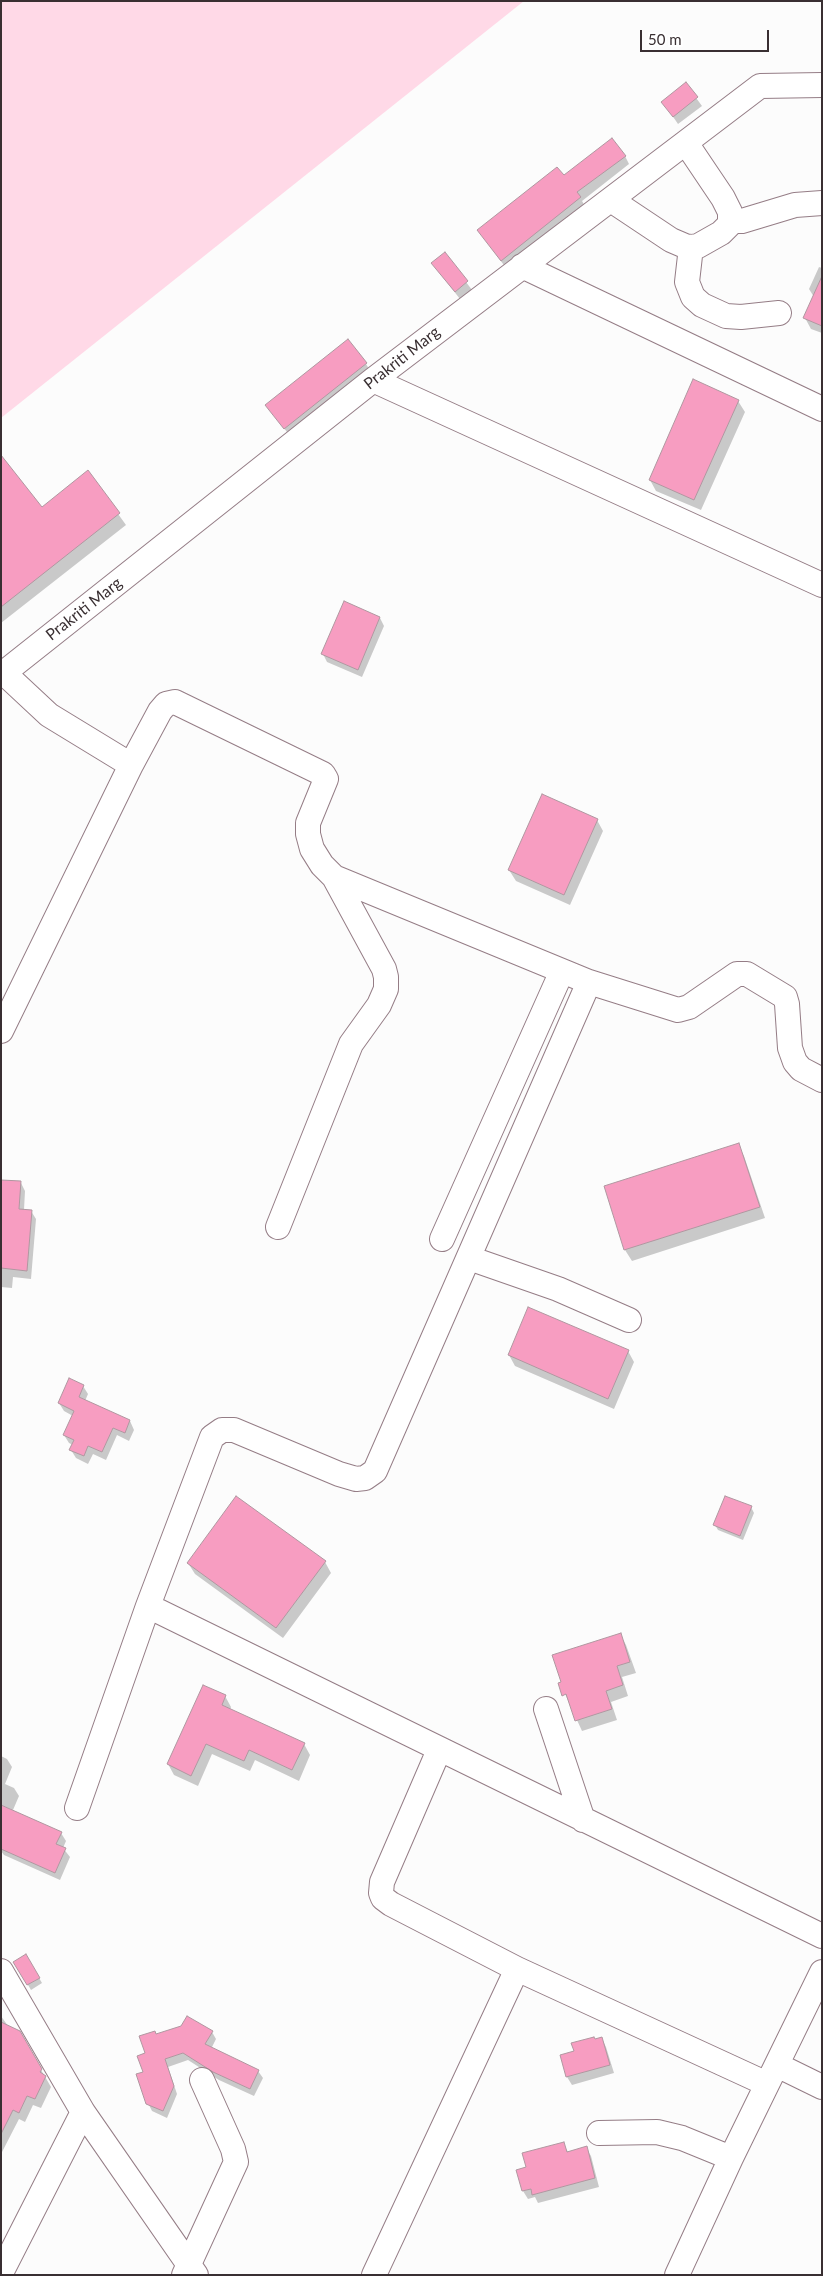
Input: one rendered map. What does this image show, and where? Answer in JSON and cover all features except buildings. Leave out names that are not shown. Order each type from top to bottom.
[{"type":"street","name":"Prakriti Marg","points":[[3,674],[373,380],[760,86],[822,85]]},
{"type":"street","points":[[611,200],[671,240],[691,247],[708,241],[721,233],[728,227],[731,220],[723,198],[686,143]]},
{"type":"street","points":[[731,220],[742,221],[795,205],[822,203]]},
{"type":"street","points":[[691,247],[687,282],[693,297],[702,306],[726,316],[740,318],[779,313]]},
{"type":"street","points":[[522,266],[822,409]]},
{"type":"street","points":[[373,380],[822,585]]},
{"type":"street","points":[[3,674],[49,715],[131,765]]},
{"type":"street","points":[[1,1031],[131,765],[160,711],[166,704],[175,702],[324,774],[326,779],[308,823],[308,834],[312,849],[322,865],[334,877],[384,969],[386,988],[378,1005],[351,1044],[278,1227]]},
{"type":"street","points":[[334,877],[589,982],[678,1010],[689,1007],[736,974],[746,974],[785,997],[788,1004],[790,1048],[795,1062],[801,1069],[822,1080]]},
{"type":"street","points":[[442,1239],[562,971]]},
{"type":"street","points":[[77,1808],[148,1606],[212,1437],[217,1432],[227,1429],[234,1430],[339,1474],[356,1479],[365,1478],[375,1471],[589,982]]},
{"type":"street","points":[[469,1258],[558,1289],[629,1320]]},
{"type":"street","points":[[148,1606],[822,1936]]},
{"type":"street","points":[[546,1709],[584,1820]]},
{"type":"street","points":[[439,1750],[382,1882],[381,1893],[391,1904],[517,1970],[772,2075],[822,2087]]},
{"type":"street","points":[[374,2275],[517,1970]]},
{"type":"street","points":[[1,1971],[83,2112],[190,2271]]},
{"type":"street","points":[[676,2275],[822,1972]]},
{"type":"street","points":[[190,2271],[236,2162],[236,2157],[202,2080]]},
{"type":"street","points":[[1,2273],[83,2112]]},
{"type":"street","points":[[599,2133],[657,2132],[682,2138],[731,2158]]},
{"type":"shaded area","points":[[1,1],[524,1],[1,418]]}]
